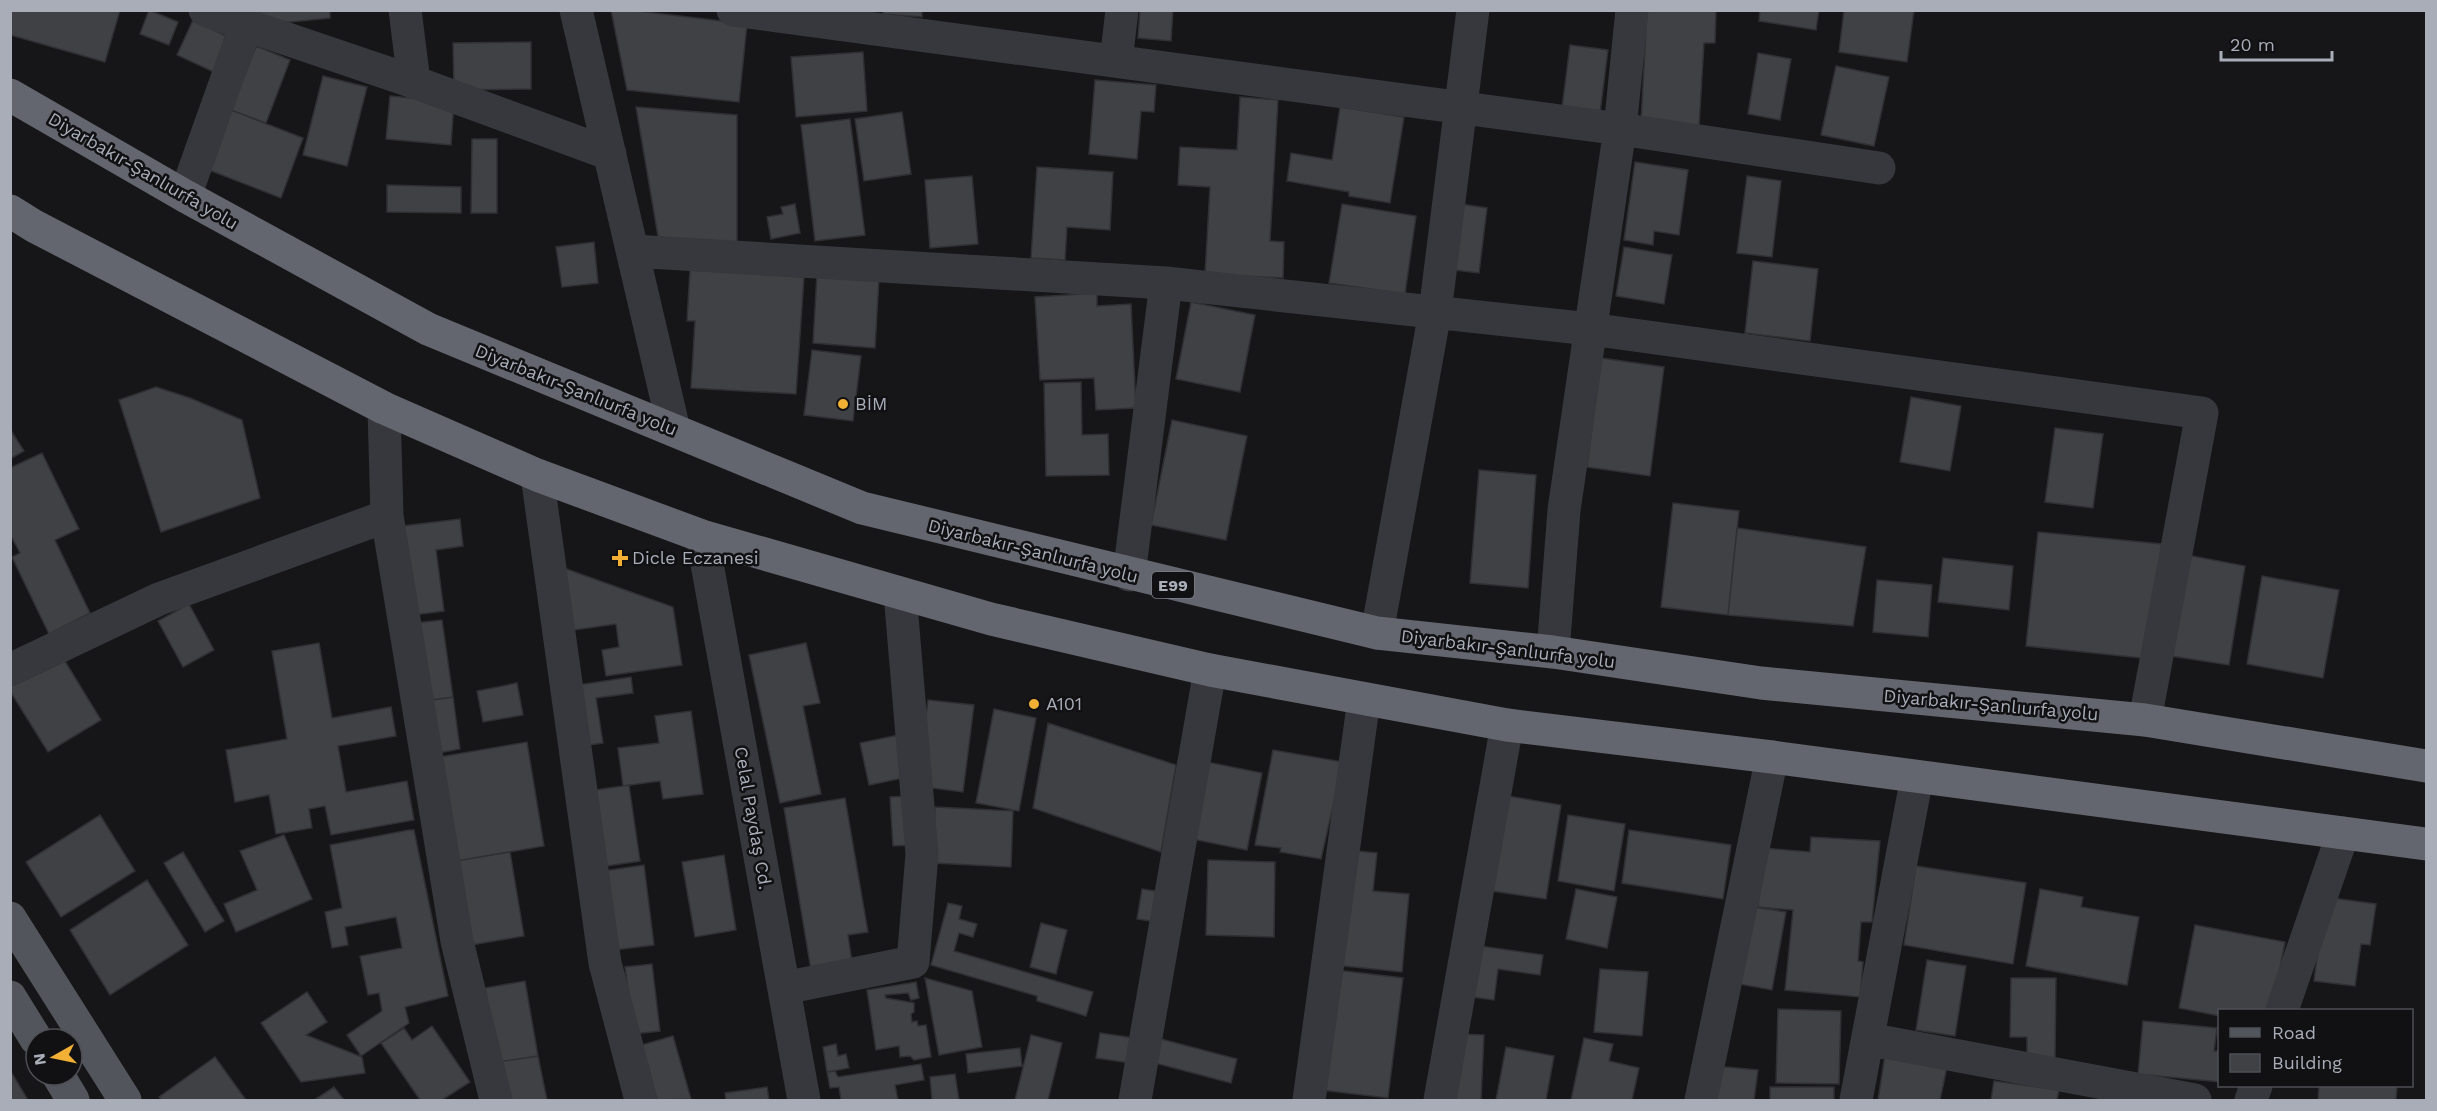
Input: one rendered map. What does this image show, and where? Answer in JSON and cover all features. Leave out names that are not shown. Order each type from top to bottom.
[{"type":"highway","name":"Diyarbakır-Şanlıurfa yolu","points":[[10,95],[185,196],[428,329],[862,508],[1129,575],[1377,633],[1553,652],[1761,683],[2145,720],[2427,766]]},
{"type":"highway","points":[[10,211],[34,226],[384,408],[537,475],[702,536],[991,619],[1210,670],[1507,725],[1772,757],[2427,844]]},
{"type":"main road","points":[[10,918],[125,1101]]},
{"type":"main road","points":[[12,1004],[28,1027]]},
{"type":"main road","points":[[65,1087],[73,1101]]},
{"type":"street","points":[[205,10],[245,18],[610,154]]},
{"type":"street","points":[[405,10],[414,82]]},
{"type":"street","points":[[576,10],[674,430]]},
{"type":"street","points":[[733,10],[1620,129],[1879,168]]},
{"type":"street","points":[[1116,62],[1122,10]]},
{"type":"street","points":[[1377,633],[1435,312],[1473,10]]},
{"type":"street","points":[[1553,652],[1564,510],[1620,129],[1632,10]]},
{"type":"street","points":[[185,196],[245,18]]},
{"type":"street","points":[[633,251],[1166,283],[1590,329],[2202,413],[2145,720]]},
{"type":"street","points":[[1129,575],[1166,283]]},
{"type":"street","points":[[384,408],[387,516],[457,941],[496,1101]]},
{"type":"street","points":[[537,475],[604,963],[641,1101]]},
{"type":"street","points":[[10,670],[159,599],[387,516]]},
{"type":"street","name":"Celal Paydaş Cd.","points":[[702,536],[804,1101]]},
{"type":"street","points":[[784,988],[913,962],[922,854],[900,593]]},
{"type":"street","points":[[1135,1101],[1210,670]]},
{"type":"street","points":[[1309,1101],[1364,699]]},
{"type":"street","points":[[1440,1101],[1507,725]]},
{"type":"street","points":[[1701,1101],[1772,757]]},
{"type":"street","points":[[1856,1101],[1917,777]]},
{"type":"street","points":[[2283,1009],[2343,833]]},
{"type":"street","points":[[1868,1039],[2195,1101]]},
{"type":"building","points":[[10,10],[120,10],[105,62],[10,35]]},
{"type":"building","points":[[149,10],[178,22],[169,45],[140,34]]},
{"type":"building","points":[[259,10],[330,10],[330,18],[261,25]]},
{"type":"building","points":[[611,10],[629,10],[747,24],[739,102],[627,90]]},
{"type":"building","points":[[883,10],[922,10],[922,17],[883,14]]},
{"type":"building","points":[[1140,10],[1173,10],[1171,41],[1138,38]]},
{"type":"building","points":[[1647,10],[1716,10],[1715,43],[1704,43],[1699,126],[1641,122]]},
{"type":"building","points":[[1760,10],[1819,10],[1816,30],[1759,21]]},
{"type":"building","points":[[1844,10],[1914,10],[1907,62],[1839,52]]},
{"type":"building","points":[[193,20],[232,39],[216,73],[177,55]]},
{"type":"building","points":[[531,42],[531,89],[454,90],[453,43]]},
{"type":"building","points":[[1570,45],[1608,50],[1600,113],[1562,108]]},
{"type":"building","points":[[256,46],[290,60],[266,123],[231,110]]},
{"type":"building","points":[[863,52],[867,111],[796,117],[791,57]]},
{"type":"building","points":[[1758,53],[1791,59],[1780,120],[1748,114]]},
{"type":"building","points":[[1836,66],[1889,77],[1874,146],[1821,135]]},
{"type":"building","points":[[323,76],[367,87],[347,166],[303,155]]},
{"type":"building","points":[[1095,80],[1156,85],[1154,112],[1141,111],[1137,159],[1089,154]]},
{"type":"building","points":[[390,96],[454,102],[451,145],[386,139]]},
{"type":"building","points":[[1240,97],[1278,100],[1270,241],[1284,242],[1283,278],[1205,274],[1210,187],[1178,185],[1180,147],[1237,150]]},
{"type":"building","points":[[636,107],[737,115],[737,245],[659,242]]},
{"type":"building","points":[[1340,107],[1404,117],[1390,203],[1349,196],[1349,192],[1287,181],[1291,153],[1332,160]]},
{"type":"building","points":[[231,110],[303,138],[281,198],[209,170]]},
{"type":"building","points":[[902,112],[911,174],[864,181],[855,119]]},
{"type":"building","points":[[850,119],[865,235],[815,241],[801,125]]},
{"type":"building","points":[[472,139],[497,139],[497,213],[471,213]]},
{"type":"building","points":[[1635,162],[1688,170],[1679,235],[1654,231],[1653,245],[1624,240]]},
{"type":"building","points":[[1037,167],[1113,172],[1110,230],[1067,227],[1065,260],[1031,258]]},
{"type":"building","points":[[972,176],[978,244],[930,248],[925,180]]},
{"type":"building","points":[[1747,176],[1781,181],[1772,257],[1737,253]]},
{"type":"building","points":[[387,185],[461,187],[461,213],[387,212]]},
{"type":"building","points":[[1454,203],[1487,208],[1479,273],[1446,269]]},
{"type":"building","points":[[795,204],[800,233],[771,239],[767,217],[783,214],[781,207]]},
{"type":"building","points":[[1342,204],[1416,216],[1405,294],[1329,283]]},
{"type":"building","points":[[594,242],[598,283],[562,287],[556,247]]},
{"type":"building","points":[[1624,247],[1672,255],[1664,304],[1616,296]]},
{"type":"building","points":[[1753,261],[1818,269],[1810,341],[1745,333]]},
{"type":"building","points":[[690,270],[804,277],[796,394],[691,388],[695,321],[687,321]]},
{"type":"building","points":[[817,274],[879,278],[875,348],[813,343]]},
{"type":"building","points":[[1097,293],[1097,306],[1131,304],[1136,408],[1096,410],[1094,378],[1040,380],[1035,297]]},
{"type":"building","points":[[1191,302],[1255,315],[1240,392],[1176,379]]},
{"type":"building","points":[[812,350],[861,356],[853,421],[804,415]]},
{"type":"building","points":[[1601,358],[1664,367],[1650,476],[1587,467]]},
{"type":"building","points":[[1081,382],[1082,435],[1108,434],[1109,475],[1046,476],[1044,383]]},
{"type":"building","points":[[156,387],[190,398],[242,420],[260,498],[161,532],[119,400]]},
{"type":"building","points":[[1911,397],[1961,406],[1950,471],[1900,462]]},
{"type":"building","points":[[1172,420],[1247,436],[1226,540],[1151,525]]},
{"type":"building","points":[[2055,428],[2103,434],[2093,508],[2045,502]]},
{"type":"building","points":[[10,429],[24,451],[10,459]]},
{"type":"building","points":[[42,453],[79,529],[55,540],[90,613],[49,634],[12,557],[20,553],[10,534],[10,468]]},
{"type":"building","points":[[1479,470],[1536,475],[1528,588],[1470,583]]},
{"type":"building","points":[[1673,503],[1739,511],[1728,615],[1661,607]]},
{"type":"building","points":[[460,519],[463,546],[436,550],[444,611],[414,615],[402,526]]},
{"type":"building","points":[[1737,528],[1866,547],[1853,626],[1728,615]]},
{"type":"building","points":[[2038,532],[2162,544],[2151,659],[2026,646]]},
{"type":"building","points":[[2187,555],[2245,566],[2229,665],[2171,656]]},
{"type":"building","points":[[1943,558],[2013,566],[2009,610],[1938,602]]},
{"type":"building","points":[[558,566],[673,607],[682,665],[606,676],[602,650],[619,647],[616,624],[567,631]]},
{"type":"building","points":[[2262,576],[2339,590],[2323,678],[2247,664]]},
{"type":"building","points":[[1877,580],[1932,585],[1928,637],[1873,632]]},
{"type":"building","points":[[189,604],[214,650],[183,667],[158,621]]},
{"type":"building","points":[[442,620],[453,697],[426,701],[415,623]]},
{"type":"building","points":[[319,643],[332,718],[391,707],[396,736],[338,746],[346,792],[407,781],[414,820],[331,835],[325,806],[309,809],[312,828],[276,834],[269,795],[235,802],[226,750],[287,739],[272,651]]},
{"type":"building","points":[[806,643],[820,703],[803,706],[821,794],[780,803],[749,655]]},
{"type":"building","points":[[60,653],[101,720],[48,752],[10,691],[10,683]]},
{"type":"building","points":[[631,677],[633,693],[596,698],[603,743],[582,746],[572,686]]},
{"type":"building","points":[[517,683],[523,715],[483,722],[477,691]]},
{"type":"building","points":[[453,697],[460,749],[438,753],[431,700]]},
{"type":"building","points":[[928,700],[974,705],[963,792],[917,786]]},
{"type":"building","points":[[994,709],[1036,718],[1019,811],[976,803]]},
{"type":"building","points":[[691,711],[703,794],[663,799],[660,781],[623,786],[618,748],[659,743],[655,716]]},
{"type":"building","points":[[1048,723],[1176,765],[1161,852],[1033,808]]},
{"type":"building","points":[[899,735],[908,777],[869,785],[860,743]]},
{"type":"building","points":[[527,742],[544,846],[456,861],[439,757]]},
{"type":"building","points":[[1273,750],[1343,762],[1321,859],[1280,852],[1281,848],[1255,845]]},
{"type":"building","points":[[1202,761],[1262,773],[1247,850],[1187,838]]},
{"type":"building","points":[[629,785],[640,861],[607,866],[596,790]]},
{"type":"building","points":[[908,796],[912,845],[893,846],[890,797]]},
{"type":"building","points":[[1508,796],[1561,805],[1546,899],[1492,891]]},
{"type":"building","points":[[845,798],[868,932],[848,935],[853,969],[812,976],[784,808]]},
{"type":"building","points":[[935,807],[1013,811],[1011,867],[933,863]]},
{"type":"building","points":[[100,815],[135,871],[61,917],[26,862]]},
{"type":"building","points":[[1568,815],[1625,824],[1614,891],[1558,881]]},
{"type":"building","points":[[414,830],[448,996],[405,1007],[409,1023],[361,1056],[347,1035],[382,1011],[379,993],[368,995],[360,956],[402,948],[396,917],[345,927],[348,945],[332,948],[325,912],[342,908],[330,845]]},
{"type":"building","points":[[1629,830],[1731,845],[1723,899],[1622,883]]},
{"type":"building","points":[[284,835],[312,899],[236,932],[224,904],[257,890],[240,851]]},
{"type":"building","points":[[1811,837],[1880,841],[1872,922],[1861,922],[1858,961],[1863,962],[1860,997],[1785,990],[1793,910],[1758,907],[1763,848],[1810,852]]},
{"type":"building","points":[[1347,850],[1377,853],[1373,891],[1409,894],[1402,972],[1335,965]]},
{"type":"building","points":[[183,852],[224,921],[205,932],[164,863]]},
{"type":"building","points":[[510,852],[524,936],[471,945],[456,861]]},
{"type":"building","points":[[724,855],[736,930],[695,937],[682,862]]},
{"type":"building","points":[[1208,860],[1275,862],[1274,937],[1206,935]]},
{"type":"building","points":[[644,865],[654,945],[615,950],[604,871]]},
{"type":"building","points":[[1916,866],[2026,883],[2013,964],[1904,945]]},
{"type":"building","points":[[147,880],[188,945],[110,995],[70,930]]},
{"type":"building","points":[[1142,889],[1162,892],[1156,922],[1137,919]]},
{"type":"building","points":[[1576,889],[1617,897],[1607,948],[1566,939]]},
{"type":"building","points":[[2040,889],[2083,897],[2081,907],[2139,917],[2127,985],[2026,966]]},
{"type":"building","points":[[2325,897],[2376,904],[2370,945],[2361,944],[2355,986],[2314,981]]},
{"type":"building","points":[[948,903],[962,906],[959,919],[977,924],[973,937],[959,933],[954,951],[1093,992],[1086,1016],[1037,1001],[1037,996],[931,965]]},
{"type":"building","points":[[1753,907],[1786,912],[1772,990],[1739,984]]},
{"type":"building","points":[[1041,923],[1067,930],[1056,974],[1030,967]]},
{"type":"building","points":[[2195,925],[2285,942],[2272,1009],[2218,1009],[2218,1016],[2179,1008]]},
{"type":"building","points":[[1480,946],[1543,955],[1540,975],[1498,969],[1494,1000],[1472,997]]},
{"type":"building","points":[[1927,960],[1966,966],[1955,1036],[1916,1030]]},
{"type":"building","points":[[652,964],[660,1031],[634,1034],[625,967]]},
{"type":"building","points":[[1600,969],[1648,972],[1642,1036],[1594,1032]]},
{"type":"building","points":[[1336,970],[1403,978],[1388,1098],[1321,1090]]},
{"type":"building","points":[[925,978],[972,991],[982,1047],[939,1055]]},
{"type":"building","points":[[2011,978],[2056,978],[2055,1058],[2027,1057],[2027,1037],[2010,1037]]},
{"type":"building","points":[[525,981],[538,1056],[498,1062],[485,988]]},
{"type":"building","points":[[916,982],[919,998],[911,1000],[908,993],[885,995],[886,998],[914,1003],[914,1012],[911,1014],[912,1022],[917,1021],[918,1026],[926,1025],[931,1057],[914,1060],[910,1056],[900,1057],[899,1046],[876,1050],[867,990]]},
{"type":"building","points":[[307,992],[327,1022],[306,1035],[362,1057],[365,1073],[301,1082],[261,1023]]},
{"type":"building","points":[[1778,1009],[1841,1011],[1839,1084],[1776,1083]]},
{"type":"building","points":[[2143,1021],[2217,1028],[2214,1051],[2218,1051],[2218,1082],[2138,1074]]},
{"type":"building","points":[[432,1026],[470,1082],[442,1100],[420,1100],[381,1043],[404,1028],[412,1040]]},
{"type":"building","points":[[1100,1033],[1134,1038],[1130,1063],[1096,1058]]},
{"type":"building","points":[[1455,1034],[1484,1035],[1481,1100],[1452,1100]]},
{"type":"building","points":[[1031,1035],[1062,1043],[1048,1100],[1015,1100]]},
{"type":"building","points":[[673,1036],[691,1099],[653,1100],[638,1046]]},
{"type":"building","points":[[1584,1038],[1613,1044],[1609,1061],[1639,1068],[1632,1100],[1571,1100]]},
{"type":"building","points":[[1161,1039],[1237,1059],[1231,1083],[1155,1063]]},
{"type":"building","points":[[836,1044],[838,1056],[846,1054],[849,1068],[827,1072],[823,1047]]},
{"type":"building","points":[[1506,1047],[1554,1056],[1546,1100],[1496,1100]]},
{"type":"building","points":[[1020,1048],[1022,1066],[968,1073],[966,1054]]},
{"type":"building","points":[[1885,1055],[1947,1067],[1940,1100],[1878,1100]]},
{"type":"building","points":[[538,1056],[547,1100],[505,1100],[498,1062]]},
{"type":"building","points":[[215,1057],[246,1100],[161,1100],[159,1097]]},
{"type":"building","points":[[921,1064],[924,1080],[895,1085],[898,1100],[841,1100],[839,1087],[830,1088],[827,1072],[835,1071],[838,1077]]},
{"type":"building","points":[[1715,1066],[1758,1070],[1754,1100],[1711,1100]]},
{"type":"building","points":[[10,1070],[28,1100],[10,1100]]},
{"type":"building","points":[[955,1074],[959,1100],[932,1100],[930,1077]]},
{"type":"building","points":[[1994,1081],[2059,1090],[2057,1100],[1991,1100]]},
{"type":"building","points":[[334,1087],[344,1100],[314,1100]]},
{"type":"building","points":[[767,1087],[769,1100],[726,1100],[725,1093]]},
{"type":"building","points":[[1770,1087],[1834,1087],[1834,1100],[1770,1100]]},
{"type":"building","points":[[2319,1087],[2397,1087],[2396,1100],[2318,1100]]},
{"type":"place","name":"BİM","points":[[843,404]]},
{"type":"place","name":"Dicle Eczanesi","points":[[620,558]]},
{"type":"place","name":"A101","points":[[1034,704]]}]
